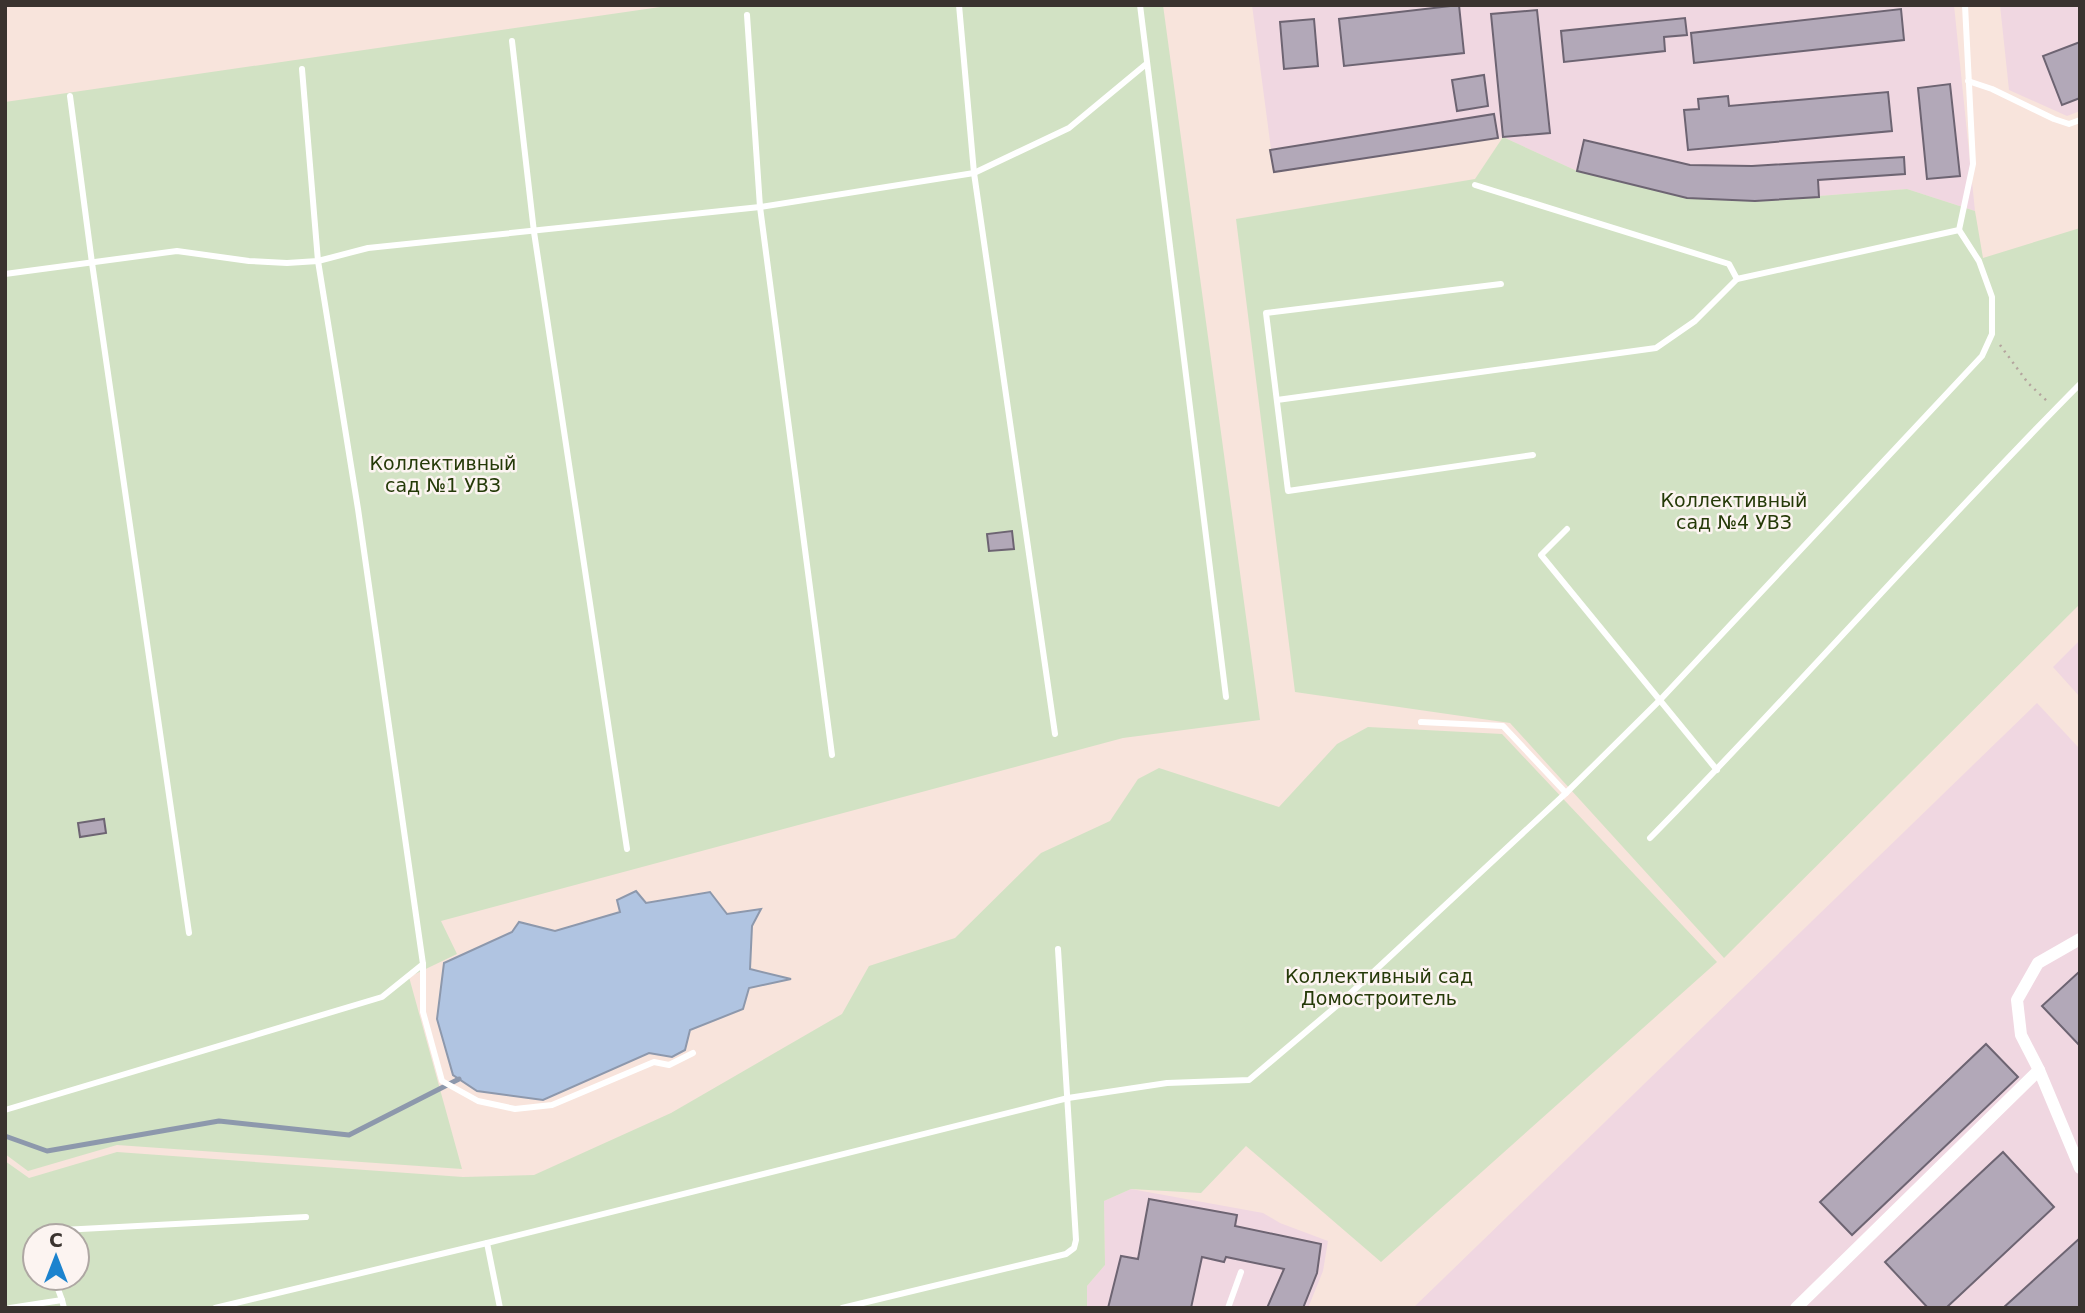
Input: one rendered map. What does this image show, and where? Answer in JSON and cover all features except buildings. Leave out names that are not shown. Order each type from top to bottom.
[{"type":"street","points":[[2080,939],[2038,963],[2017,1000],[2021,1035],[2039,1070],[2080,1168]]},
{"type":"street","points":[[1796,1308],[2039,1070]]},
{"type":"lane","points":[[959,5],[974,173],[1055,734]]},
{"type":"lane","points":[[1140,5],[1145,65],[1226,697]]},
{"type":"lane","points":[[215,1308],[1068,1098],[1167,1083],[1249,1080],[1340,1003],[1566,793],[1660,700],[1982,356],[1992,334],[1992,297],[1979,261],[1959,230],[1973,164],[1965,5]]},
{"type":"lane","points":[[747,15],[760,207],[832,755]]},
{"type":"lane","points":[[512,41],[534,232],[627,849]]},
{"type":"lane","points":[[5,274],[177,251],[249,261],[318,261],[368,248],[760,207],[974,173],[1069,128],[1145,65]]},
{"type":"lane","points":[[302,69],[318,261],[358,509],[423,964],[423,1012],[442,1081],[478,1101],[515,1109],[552,1105],[654,1062],[669,1065],[693,1053]]},
{"type":"lane","points":[[1968,81],[1992,89],[2054,119],[2070,124],[2080,120]]},
{"type":"lane","points":[[70,96],[189,933]]},
{"type":"lane","points":[[1475,186],[1729,264],[1737,279]]},
{"type":"lane","points":[[1278,400],[1656,348],[1695,321],[1737,279],[1959,230]]},
{"type":"lane","points":[[1501,284],[1266,313],[1288,491],[1533,455]]},
{"type":"lane","points":[[1650,838],[1717,771],[1885,587],[2080,384]]},
{"type":"lane","points":[[1567,528],[1541,555],[1717,771]]},
{"type":"lane","points":[[1421,722],[1503,726],[1566,793]]},
{"type":"lane","points":[[842,1308],[1066,1254],[1074,1248],[1076,1240],[1058,949]]},
{"type":"lane","points":[[5,1110],[382,997],[423,964]]},
{"type":"lane","points":[[91,1228],[306,1217]]},
{"type":"lane","points":[[487,1243],[500,1308]]},
{"type":"lane","points":[[1228,1308],[1241,1272]]},
{"type":"lane","points":[[10,1308],[63,1304]]},
{"type":"path","points":[[1992,334],[2028,383],[2056,409]]},
{"type":"shaded area","points":[[1252,5],[1954,5],[1975,211],[1907,189],[1755,201],[1687,198],[1577,171],[1503,137],[1274,172]]},
{"type":"shaded area","points":[[2000,5],[2080,5],[2080,111],[2067,116],[2009,90]]},
{"type":"shaded area","points":[[2080,640],[2080,697],[2053,667]]},
{"type":"shaded area","points":[[2037,703],[2080,749],[2080,1308],[1413,1308]]},
{"type":"shaded area","points":[[1131,1189],[1263,1213],[1280,1223],[1328,1241],[1323,1271],[1308,1308],[1087,1308],[1087,1286],[1105,1265],[1104,1201]]},
{"type":"green space","name":"Коллективный сад №1 УВЗ","points":[[674,5],[1163,5],[1260,720],[1123,738],[441,921],[457,954],[409,977],[462,1169],[117,1145],[28,1171],[5,1154],[5,102]]},
{"type":"green space","name":"Коллективный сад №4 УВЗ","points":[[1503,137],[1577,171],[1687,198],[1755,201],[1907,189],[1975,211],[1983,258],[2080,228],[2080,604],[1724,958],[1510,723],[1295,692],[1236,219],[1475,179]]},
{"type":"green space","name":"Коллективный сад Домостроитель","points":[[1368,727],[1502,734],[1717,962],[1381,1262],[1246,1146],[1201,1193],[1131,1189],[1104,1201],[1105,1265],[1087,1286],[1087,1308],[5,1308],[5,1161],[29,1178],[117,1152],[463,1177],[534,1175],[671,1113],[842,1014],[869,966],[955,938],[1041,853],[1110,821],[1138,779],[1159,768],[1279,807],[1337,744]]},
{"type":"water","points":[[636,891],[646,903],[710,892],[727,914],[761,909],[752,926],[750,969],[791,979],[749,988],[743,1009],[690,1030],[685,1050],[672,1057],[649,1053],[543,1100],[477,1091],[453,1075],[437,1019],[444,963],[512,932],[519,922],[555,931],[620,912],[617,900]]},
{"type":"waterway","points":[[5,1136],[47,1151],[219,1121],[349,1135],[459,1079]]}]
